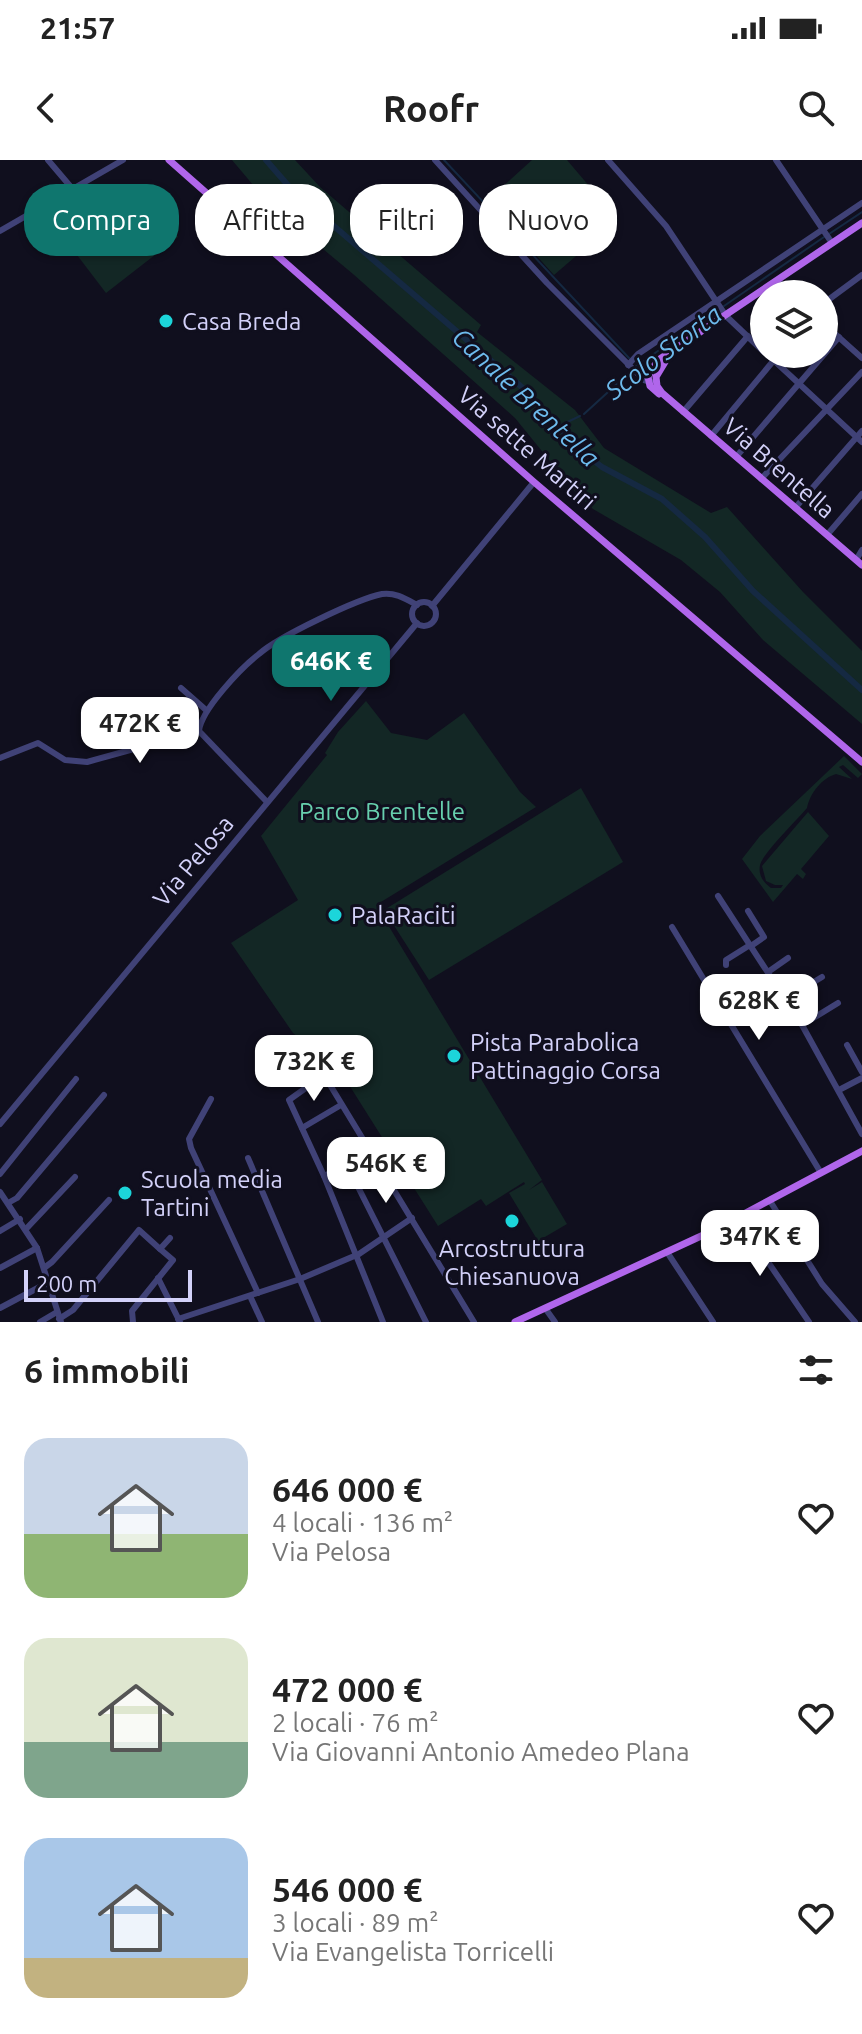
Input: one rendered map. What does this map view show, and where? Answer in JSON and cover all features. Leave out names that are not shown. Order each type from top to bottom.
[{"type":"main road","name":"Via sette Martiri","points":[[169,160],[534,482],[862,762]]},
{"type":"main road","points":[[779,280],[862,223]]},
{"type":"main road","points":[[671,402],[654,390],[648,381],[648,373],[657,361],[750,298]]},
{"type":"main road","points":[[671,352],[657,373],[657,386],[671,402]]},
{"type":"main road","name":"Via Brentella","points":[[671,402],[859,562]]},
{"type":"main road","points":[[515,1322],[738,1218],[862,1151]]},
{"type":"street","points":[[48,160],[69,184]]},
{"type":"street","points":[[82,184],[123,160]]},
{"type":"street","points":[[435,160],[547,283],[633,367],[657,386]]},
{"type":"street","points":[[608,160],[666,226],[725,314],[748,336],[683,412]]},
{"type":"street","points":[[776,160],[831,242]]},
{"type":"street","points":[[633,367],[717,302],[862,203]]},
{"type":"street","points":[[0,219],[3,229],[24,217]]},
{"type":"street","points":[[838,293],[862,275]]},
{"type":"street","points":[[736,457],[839,337],[862,358]]},
{"type":"street","points":[[633,367],[657,361]]},
{"type":"street","points":[[711,436],[768,368]]},
{"type":"street","points":[[781,368],[860,437],[795,508]]},
{"type":"street","points":[[761,479],[862,372]]},
{"type":"street","points":[[648,381],[657,373]]},
{"type":"street","name":"Via Pelosa","points":[[0,1124],[417,623],[427,626],[433,621],[436,614],[432,606],[534,482]]},
{"type":"street","points":[[827,535],[862,494]]},
{"type":"street","points":[[859,562],[862,550]]},
{"type":"street","points":[[199,731],[206,710],[259,653],[283,638],[383,594],[401,596],[417,605]]},
{"type":"street","points":[[417,623],[413,615],[417,605],[423,602],[432,606]]},
{"type":"street","points":[[181,688],[206,710]]},
{"type":"street","points":[[199,731],[267,802]]},
{"type":"street","points":[[0,758],[38,743],[65,760],[87,762],[199,731]]},
{"type":"street","points":[[718,896],[802,1025],[862,1134]]},
{"type":"street","points":[[726,965],[726,960],[764,937],[748,911]]},
{"type":"street","points":[[672,927],[821,1173]]},
{"type":"street","points":[[768,972],[788,958]]},
{"type":"street","points":[[786,999],[822,977]]},
{"type":"street","points":[[802,1025],[838,1003]]},
{"type":"street","points":[[839,1090],[862,1075],[847,1045]]},
{"type":"street","points":[[383,1322],[324,1176],[289,1100],[324,1075],[474,1322]]},
{"type":"street","points":[[0,1174],[76,1079]]},
{"type":"street","points":[[8,1203],[17,1198],[104,1095]]},
{"type":"street","points":[[211,1099],[189,1139],[191,1148],[258,1293]]},
{"type":"street","points":[[302,1128],[341,1105]]},
{"type":"street","points":[[248,1158],[318,1322]]},
{"type":"street","points":[[324,1176],[347,1165],[426,1322]]},
{"type":"street","points":[[26,1229],[75,1177]]},
{"type":"street","points":[[0,1192],[37,1248],[59,1318]]},
{"type":"street","points":[[44,1268],[109,1200]]},
{"type":"street","points":[[770,1201],[822,1284],[855,1322]]},
{"type":"street","points":[[158,1278],[179,1320],[300,1279],[356,1255],[412,1218]]},
{"type":"street","points":[[738,1218],[809,1322]]},
{"type":"street","points":[[0,1231],[20,1219]]},
{"type":"street","points":[[40,1322],[59,1318],[73,1310],[139,1230],[173,1260],[132,1311],[133,1322]]},
{"type":"street","points":[[160,1249],[170,1238]]},
{"type":"street","points":[[0,1268],[37,1248]]},
{"type":"street","points":[[667,1252],[713,1322]]},
{"type":"street","points":[[0,1308],[49,1282]]},
{"type":"street","points":[[250,1296],[262,1322]]},
{"type":"street","points":[[545,1308],[555,1322]]},
{"type":"green space","points":[[232,160],[295,160],[317,184],[252,184]]},
{"type":"green space","points":[[532,160],[567,160],[587,184],[506,184]]},
{"type":"green space","points":[[334,199],[350,213],[350,256],[400,256],[481,325],[477,332],[575,410],[604,448],[711,513],[727,507],[803,592],[862,651],[862,724],[763,640],[720,592],[681,560],[593,509],[576,493],[515,418],[331,256],[334,256]]},
{"type":"green space","points":[[78,256],[154,256],[106,293]]},
{"type":"green space","points":[[537,256],[576,256],[554,275]]},
{"type":"green space","name":"Parco Brentelle","points":[[366,701],[391,733],[427,740],[464,713],[520,792],[536,807],[376,905],[542,1180],[529,1190],[542,1182],[567,1224],[538,1241],[509,1193],[524,1182],[486,1206],[481,1199],[438,1226],[327,1050],[293,1033],[231,943],[298,900],[261,836],[327,755],[325,753],[338,732]]},
{"type":"green space","points":[[844,756],[862,774],[858,778],[843,765],[839,767],[852,779],[836,774],[821,783],[807,808],[760,865],[763,881],[771,888],[781,888],[783,885],[766,881],[762,866],[808,812],[829,836],[801,869],[806,874],[803,879],[797,874],[773,902],[742,859],[760,836]]},
{"type":"green space","points":[[581,788],[623,862],[429,980],[384,910]]},
{"type":"waterway","name":"Canale Brentella","points":[[266,160],[293,191],[524,389],[579,449],[602,467],[662,499],[705,537],[753,591],[862,690]]},
{"type":"waterway","points":[[444,160],[629,358]]},
{"type":"waterway","name":"Scolo Storta","points":[[829,234],[862,212]]},
{"type":"waterway","name":"Scolo Storta","points":[[724,306],[824,237]]},
{"type":"waterway","name":"Scolo Storta","points":[[635,367],[718,309]]},
{"type":"waterway","name":"Scolo Storta","points":[[584,414],[630,372]]},
{"type":"waterway","name":"Scolo Storta","points":[[559,426],[580,416]]},
{"type":"place","name":"Casa Breda","points":[[166,321]]},
{"type":"place","name":"PalaRaciti","points":[[335,915]]},
{"type":"place","name":"Pista Parabolica Pattinaggio Corsa","points":[[454,1056]]},
{"type":"place","name":"Scuola media Tartini","points":[[125,1193]]},
{"type":"place","name":"Arcostruttura Chiesanuova","points":[[512,1221]]}]
